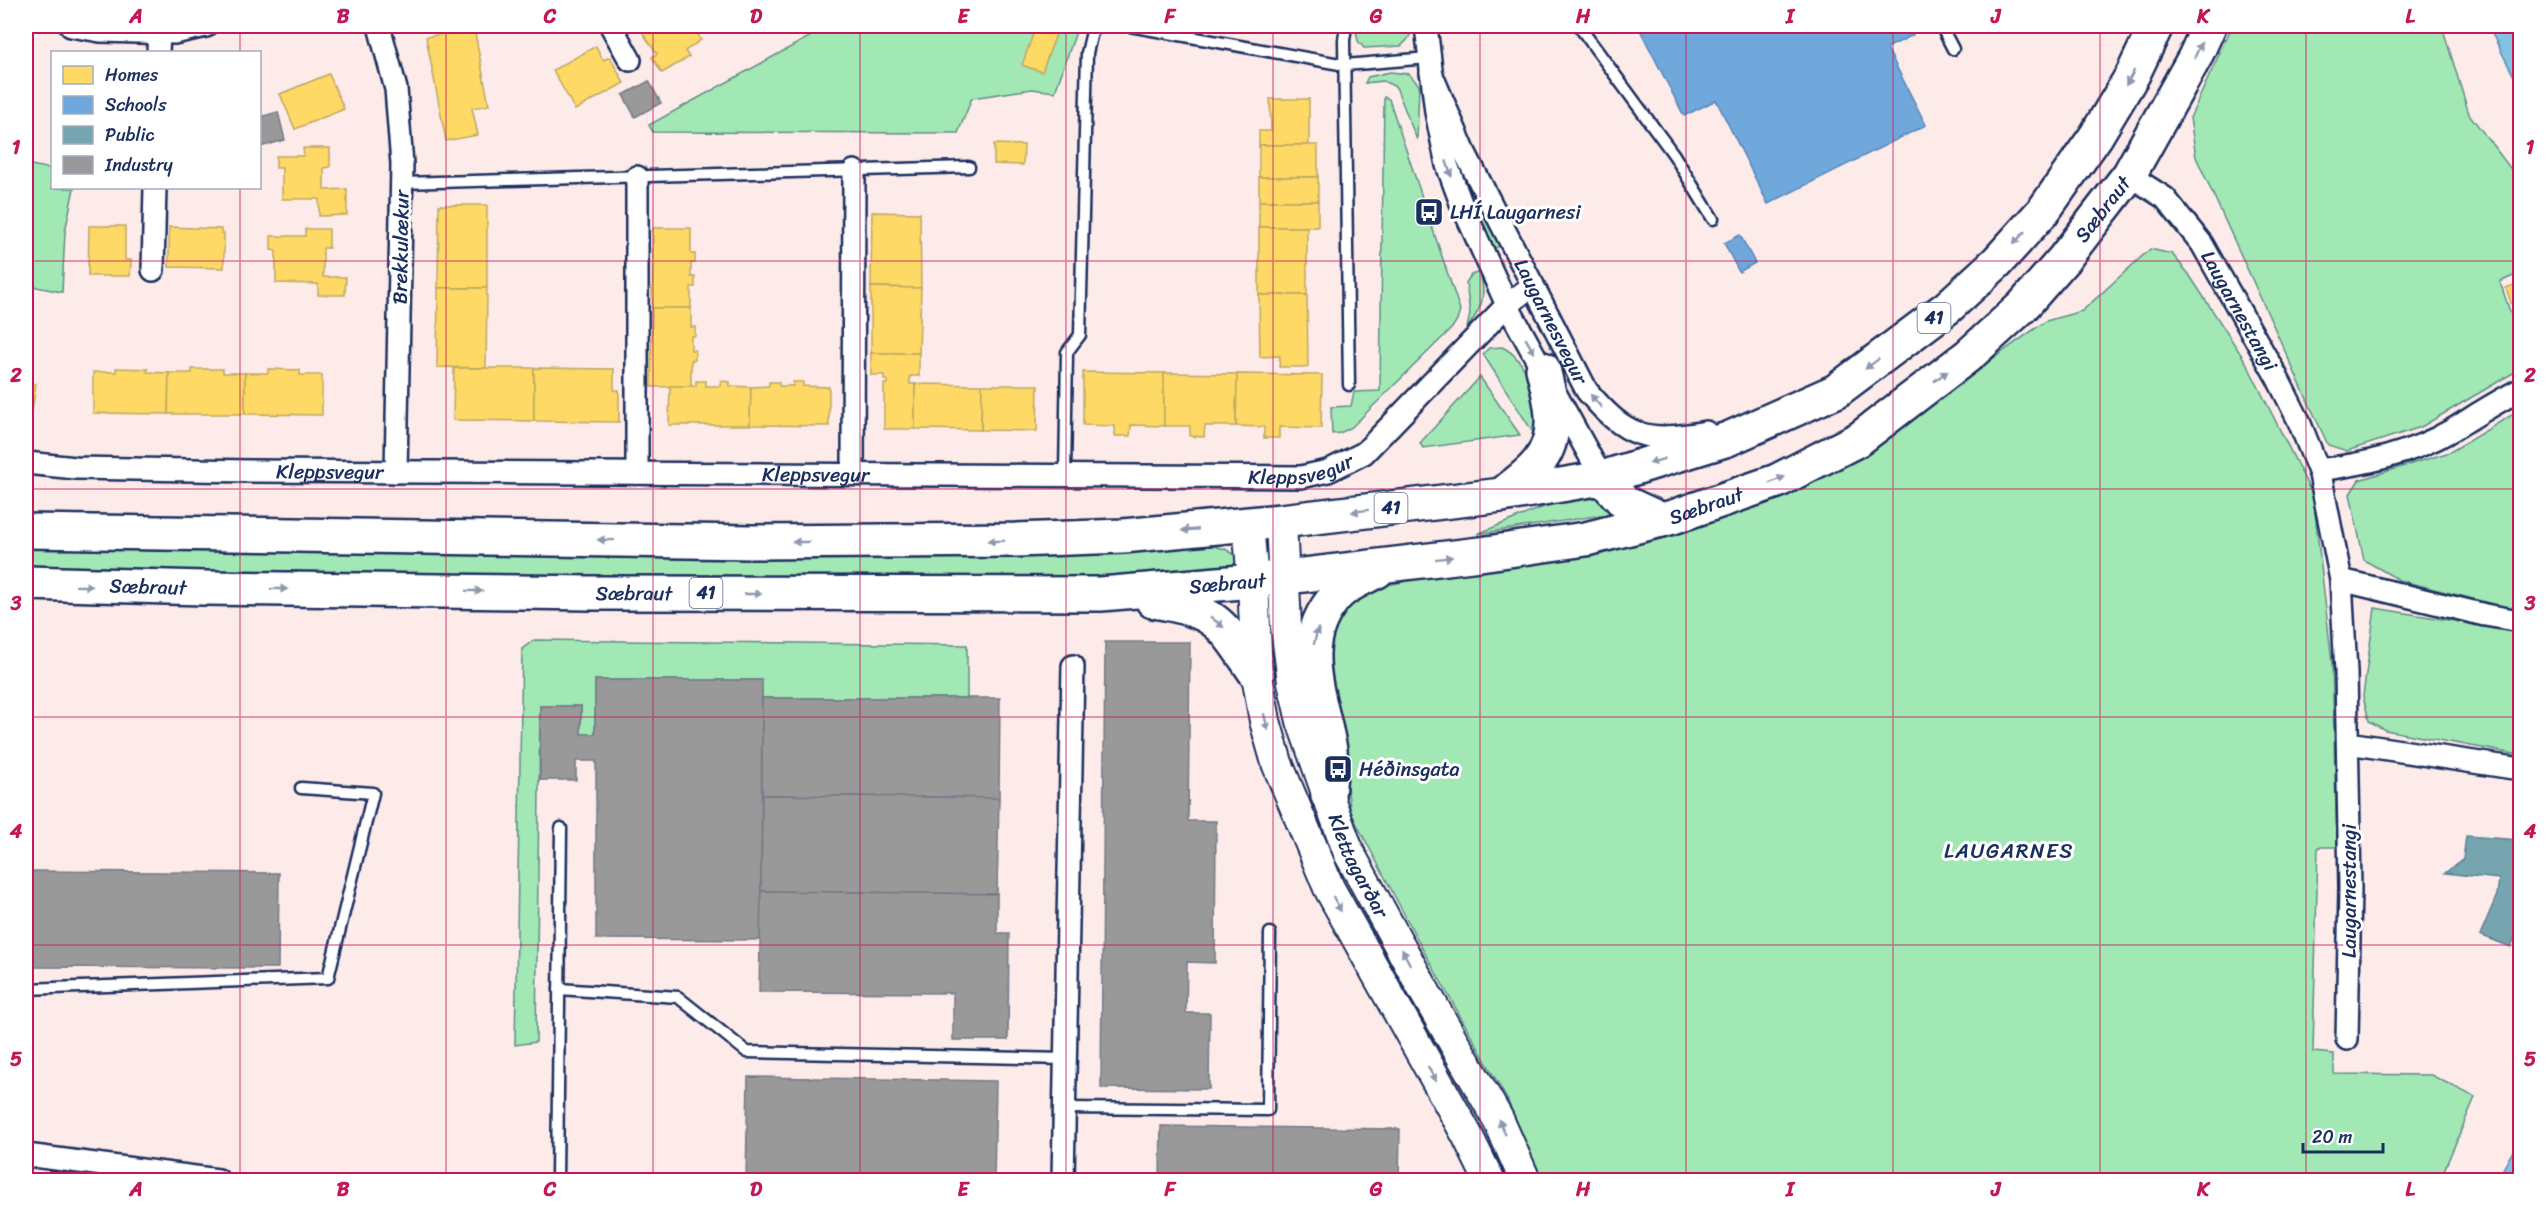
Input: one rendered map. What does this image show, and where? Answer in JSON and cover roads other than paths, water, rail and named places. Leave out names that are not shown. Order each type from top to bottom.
[{"type":"main road","name":"41","points":[[26,531],[753,542],[1123,536],[1281,521],[1502,495],[1602,478],[1728,439],[1836,391],[1948,307],[1997,262],[2044,210],[2096,136],[2133,74],[2156,26]]},
{"type":"main road","name":"Sæbraut","points":[[26,583],[204,588],[591,593],[1101,594],[1386,566],[1577,540],[1662,520],[1777,481],[1858,439],[1969,355],[2022,307],[2064,259],[2129,175],[2195,57],[2209,26]]},
{"type":"main road","points":[[1502,495],[1538,464],[1551,438],[1553,411],[1543,369]]},
{"type":"main road","points":[[1602,478],[1625,503],[1662,520]]},
{"type":"main road","name":"Klettagarðar","points":[[1281,521],[1269,579],[1257,675],[1265,721],[1277,763],[1329,888],[1467,1135],[1489,1180]]},
{"type":"main road","name":"Klettagarðar","points":[[1248,524],[1286,626],[1293,682],[1302,721],[1349,853],[1498,1119],[1525,1180]]},
{"type":"main road","points":[[1328,796],[1330,750],[1318,703],[1311,656],[1313,646],[1319,624],[1338,593],[1386,566]]},
{"type":"main road","points":[[1101,594],[1188,606],[1212,617],[1225,629],[1257,675]]},
{"type":"street","points":[[71,26],[159,43],[174,33],[206,26]]},
{"type":"street","name":"Brekkulækur","points":[[379,26],[396,89],[402,183],[396,472]]},
{"type":"street","points":[[612,26],[630,60]]},
{"type":"street","name":"Laugarnesvegur","points":[[1426,26],[1430,66],[1447,165],[1461,203],[1507,305],[1602,478]]},
{"type":"street","name":"Laugarnesvegur","points":[[1430,66],[1466,153],[1587,391],[1606,413],[1626,429],[1649,436],[1682,437],[1766,422]]},
{"type":"street","points":[[853,474],[854,171]]},
{"type":"street","name":"Laugarnestangi","points":[[2129,175],[2165,198],[2202,244],[2277,377],[2298,419],[2319,470],[2340,580],[2346,672],[2350,888],[2347,1039]]},
{"type":"street","points":[[637,177],[637,473]]},
{"type":"street","points":[[153,270],[155,189]]},
{"type":"street","name":"Kleppsvegur","points":[[26,463],[76,468],[396,472],[1301,477],[1328,471],[1351,461],[1374,445],[1507,305],[1533,285]]},
{"type":"street","points":[[2319,470],[2357,465],[2423,445],[2452,430],[2493,403],[2520,390]]},
{"type":"street","points":[[2340,580],[2485,615],[2520,621]]},
{"type":"street","points":[[1064,1180],[1073,666]]},
{"type":"street","points":[[2348,743],[2520,770]]},
{"type":"street","points":[[26,1155],[169,1177],[218,1180]]},
{"type":"lane","points":[[1065,475],[1067,352],[1080,335],[1087,52],[1092,32],[1099,26]]},
{"type":"lane","points":[[1130,26],[1345,65],[1430,66]]},
{"type":"lane","points":[[1346,26],[1349,385]]},
{"type":"lane","points":[[1579,26],[1674,155],[1713,219]]},
{"type":"lane","points":[[1941,26],[1953,49]]},
{"type":"lane","points":[[402,183],[969,167]]},
{"type":"lane","points":[[26,989],[328,978],[373,792],[301,788]]},
{"type":"lane","points":[[557,1180],[561,828]]},
{"type":"lane","points":[[1065,1108],[1268,1110],[1270,933]]},
{"type":"lane","points":[[559,989],[678,997],[747,1052],[1066,1059]]},
{"type":"water","points":[[2488,26],[2520,26],[2520,88]]},
{"type":"water","points":[[2520,1138],[2520,1180],[2497,1180]]},
{"type":"place","name":"LHÍ Laugarnesi","points":[[1429,212]]},
{"type":"place","name":"Héðinsgata","points":[[1338,769]]},
{"type":"district","name":"LAUGARNES","points":[[2009,851]]}]
